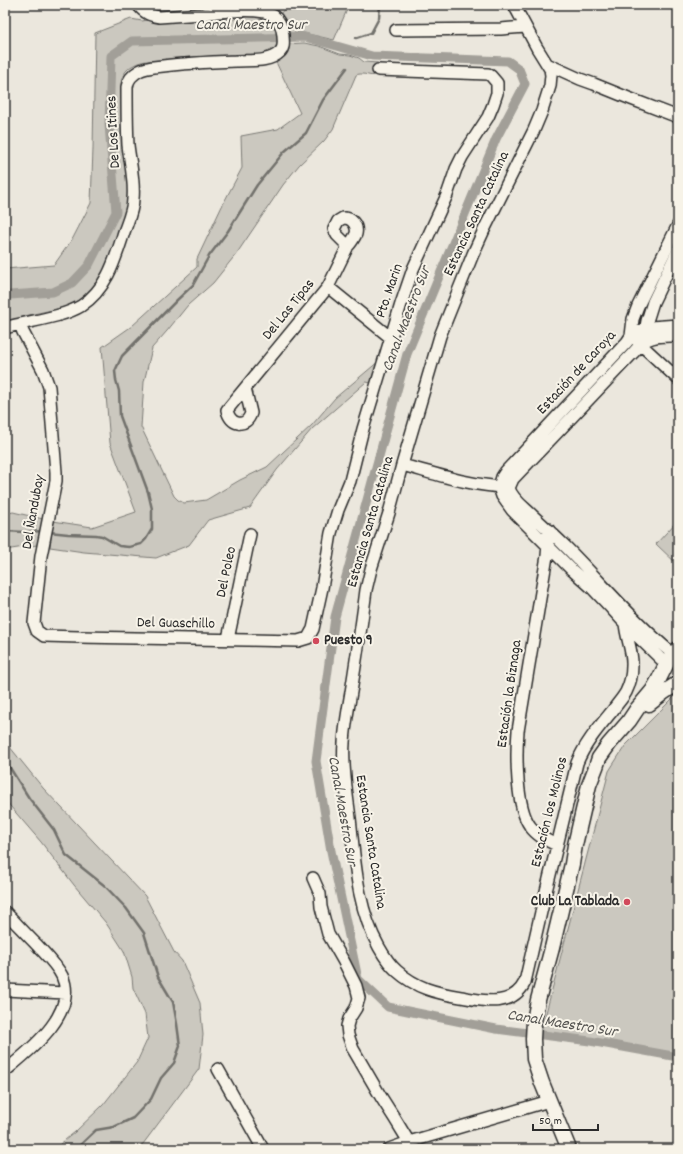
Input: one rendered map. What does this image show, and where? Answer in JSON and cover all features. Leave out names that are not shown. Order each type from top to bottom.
[{"type":"main road","points":[[672,656],[672,674],[678,678]]},
{"type":"main road","points":[[629,721],[653,690],[672,656]]},
{"type":"main road","points":[[569,1149],[549,1101],[533,1053],[534,1021],[542,984],[544,961],[568,863],[575,845],[589,785],[599,758],[608,744],[629,721],[657,697],[678,683]]},
{"type":"street","name":"Estancia Santa Catalina","points":[[514,5],[525,28],[548,64],[551,80],[542,111],[534,130],[484,230],[440,336],[366,590],[344,742],[344,773],[360,894],[370,929],[391,965],[413,982],[431,991],[488,1001],[497,1001],[515,995]]},
{"type":"street","name":"De Los Itines","points":[[5,328],[61,314],[80,306],[91,298],[102,286],[109,274],[131,212],[133,198],[128,144],[127,87],[129,79],[139,71],[147,68],[189,63],[247,61],[268,58],[279,53],[284,44],[281,24],[274,16],[268,14],[255,11],[234,16],[206,14],[159,17],[150,15],[139,7]]},
{"type":"street","points":[[396,30],[525,28]]},
{"type":"street","points":[[548,64],[580,79],[678,117]]},
{"type":"street","name":"Pto. Marin","points":[[308,638],[314,629],[331,533],[338,510],[350,481],[363,429],[413,269],[447,195],[456,169],[488,117],[493,105],[497,88],[494,79],[488,74],[378,70]]},
{"type":"street","name":"Estación de Caroya","points":[[504,487],[502,477],[506,470],[622,349],[631,336],[633,319],[638,306],[678,225]]},
{"type":"street","name":"Del Las Tipas","points":[[245,388],[328,287],[348,246]]},
{"type":"street","name":"Estación de Caroya","points":[[504,487],[641,344],[644,338],[651,309],[678,250]]},
{"type":"street","points":[[328,287],[391,338]]},
{"type":"street","points":[[651,309],[652,313],[658,319],[673,325]]},
{"type":"street","name":"Del Ñandubay","points":[[20,324],[43,370],[51,395],[56,481],[41,556],[34,623],[37,631],[44,636]]},
{"type":"street","points":[[673,325],[646,328],[631,336],[678,379]]},
{"type":"street","points":[[641,344],[649,338],[678,336]]},
{"type":"street","points":[[402,466],[472,483],[504,487],[565,546],[628,619]]},
{"type":"street","points":[[504,487],[502,496],[512,510],[550,552],[628,619],[663,646],[672,656]]},
{"type":"street","name":"Estación la Biznaga","points":[[549,530],[550,552],[518,732],[517,761],[520,798],[526,819],[532,830],[542,838],[557,845]]},
{"type":"street","name":"Del Poleo","points":[[228,640],[250,534]]},
{"type":"street","points":[[550,552],[565,546]]},
{"type":"street","name":"Estación los Molinos","points":[[515,995],[522,988],[525,982],[577,763],[591,737],[620,701],[629,685],[632,657],[626,633],[628,619]]},
{"type":"street","name":"Del Guaschillo","points":[[44,636],[228,640],[298,640],[308,638]]},
{"type":"street","points":[[313,878],[320,894],[321,908],[328,934],[356,986],[359,998],[347,1026],[353,1049],[409,1142]]},
{"type":"street","points":[[5,912],[58,969],[64,984],[65,993],[64,1003],[53,1024],[31,1048],[5,1071]]},
{"type":"street","points":[[5,990],[65,993]]},
{"type":"street","points":[[218,1070],[263,1149]]},
{"type":"street","points":[[389,1149],[549,1101]]},
{"type":"shaded area","points":[[288,5],[349,5],[334,40],[304,33],[287,33],[279,15]]},
{"type":"shaded area","points":[[255,14],[272,19],[280,33],[277,50],[268,54],[257,56],[208,56],[144,61],[137,63],[126,71],[121,87],[129,198],[123,223],[103,273],[86,295],[76,303],[66,307],[5,322],[5,269],[54,265],[73,238],[91,203],[95,33],[131,19],[142,21],[201,18],[230,20]]},
{"type":"shaded area","points":[[304,43],[319,46],[340,54],[350,55],[359,58],[364,62],[378,63],[374,69],[378,73],[372,76],[362,74],[356,75],[333,129],[324,141],[299,165],[283,185],[237,253],[213,283],[188,305],[152,348],[144,382],[141,427],[174,496],[184,503],[206,500],[240,480],[267,467],[312,425],[335,398],[379,361],[372,383],[366,382],[312,429],[277,470],[250,508],[208,520],[189,545],[156,558],[84,552],[50,547],[53,521],[92,527],[136,512],[110,443],[102,347],[132,326],[197,267],[197,259],[242,168],[241,136],[278,129],[300,113],[275,60],[287,44]]},
{"type":"shaded area","points":[[13,512],[43,519],[37,545],[5,550],[5,514]]},
{"type":"shaded area","points":[[678,520],[678,565],[656,544]]},
{"type":"shaded area","name":"Club La Tablada","points":[[678,693],[678,1055],[541,1032],[609,771],[625,746]]},
{"type":"shaded area","points":[[5,741],[43,788],[145,896],[174,952],[182,961],[200,1003],[203,1035],[199,1069],[143,1144],[135,1149],[54,1149],[75,1132],[103,1105],[137,1062],[148,1038],[145,1014],[133,988],[132,977],[124,951],[106,923],[5,798]]},
{"type":"waterway","points":[[356,38],[371,33],[379,18],[380,5]]},
{"type":"waterway","name":"Canal Maestro Sur","points":[[5,297],[10,295],[53,292],[72,283],[89,265],[116,212],[109,125],[111,56],[132,41],[305,37],[372,56],[508,61],[519,69],[525,84],[496,139],[407,354],[335,617],[316,761],[331,851],[358,979],[388,1007],[496,1029],[590,1041],[678,1057]]},
{"type":"waterway","points":[[49,532],[102,536],[119,546],[129,547],[141,544],[146,539],[152,529],[152,509],[148,492],[120,416],[119,391],[115,371],[122,356],[193,285],[209,256],[228,231],[257,185],[284,152],[306,133],[323,100],[347,68]]},
{"type":"waterway","points":[[5,531],[44,531]]},
{"type":"waterway","points":[[5,760],[29,798],[54,830],[66,855],[105,886],[126,908],[144,933],[158,977],[173,1002],[180,1046],[174,1063],[161,1078],[151,1099],[133,1118],[114,1127],[96,1130],[76,1149]]},
{"type":"place","name":"Puesto 9","points":[[316,641]]},
{"type":"place","name":"Club La Tablada","points":[[627,902]]}]
